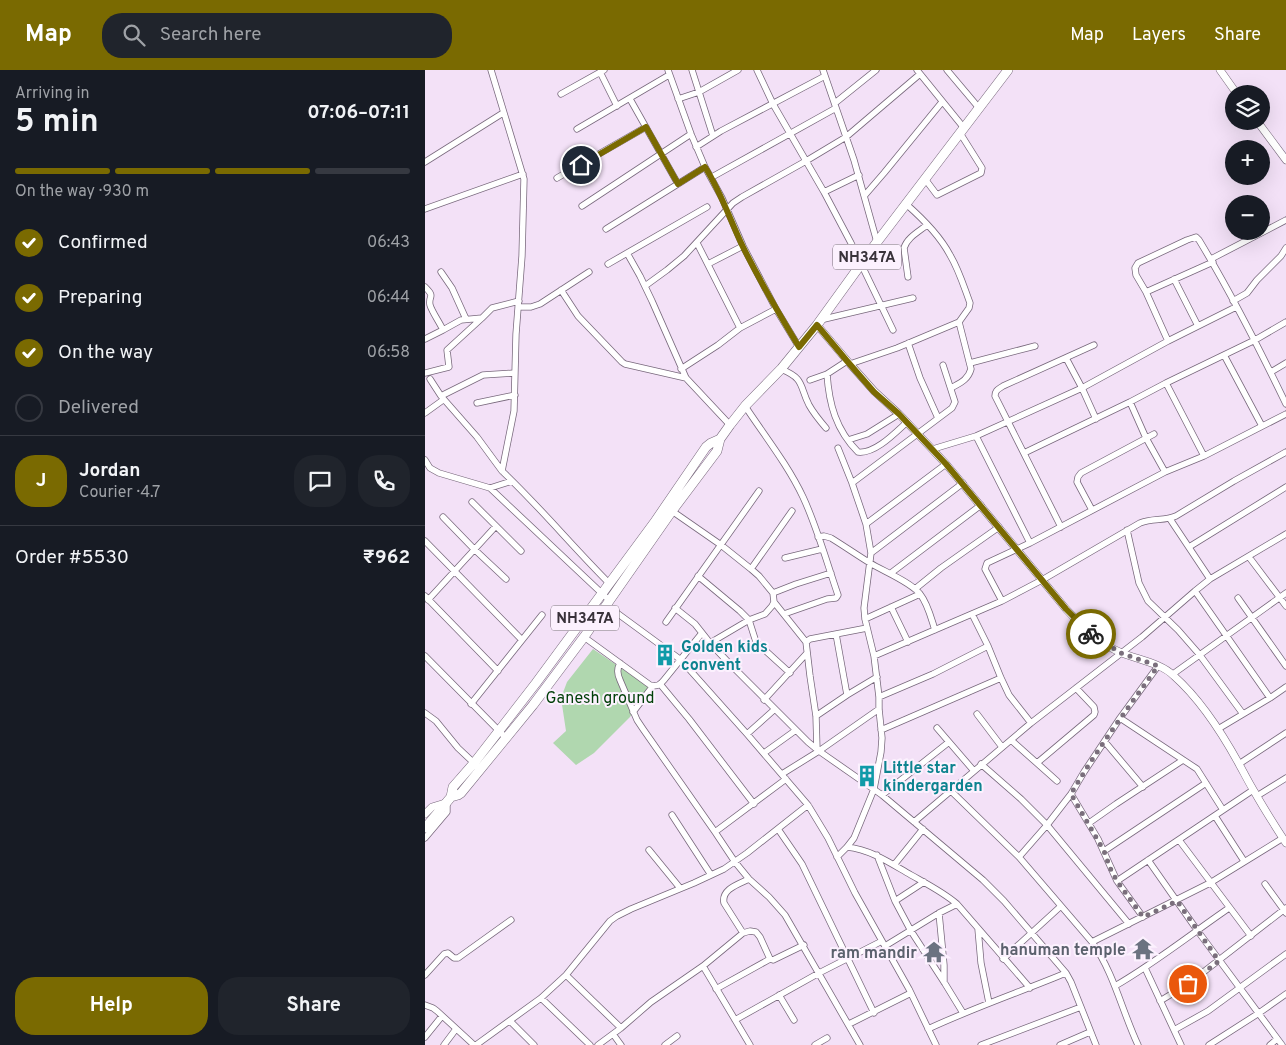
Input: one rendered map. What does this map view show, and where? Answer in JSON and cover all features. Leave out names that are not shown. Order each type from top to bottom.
[{"type":"highway","name":"NH347A","points":[[447,802],[451,788],[533,705],[585,637],[672,511],[717,451],[720,439],[730,425],[745,406],[781,369],[819,323],[877,242],[1008,70]]},
{"type":"highway","name":"NH347A","points":[[425,828],[447,802],[461,793],[537,683],[654,523],[706,446],[720,439]]},
{"type":"street","points":[[491,70],[524,179],[514,411],[502,471]]},
{"type":"street","points":[[692,70],[713,136]]},
{"type":"street","points":[[678,99],[699,92],[730,72],[738,70]]},
{"type":"street","points":[[757,70],[773,104],[824,192],[862,264],[893,330]]},
{"type":"street","points":[[947,70],[979,108]]},
{"type":"street","points":[[1220,70],[1231,85]]},
{"type":"street","points":[[561,94],[602,71],[617,106]]},
{"type":"street","points":[[712,177],[790,134],[835,106],[873,71]]},
{"type":"street","points":[[577,129],[630,99],[669,72],[705,167],[712,177],[743,246],[776,309],[799,347]]},
{"type":"street","points":[[645,286],[667,270],[697,242],[733,203],[846,137],[919,72],[962,130],[982,168],[981,172],[937,195],[925,179]]},
{"type":"street","points":[[696,147],[824,73],[859,175],[877,242]]},
{"type":"street","points":[[630,99],[678,184]]},
{"type":"street","points":[[865,195],[942,102]]},
{"type":"street","points":[[425,162],[503,113]]},
{"type":"street","points":[[557,178],[646,127]]},
{"type":"street","points":[[1264,130],[1286,160]]},
{"type":"street","points":[[582,206],[691,134]]},
{"type":"street","points":[[606,228],[705,167]]},
{"type":"street","points":[[425,209],[523,174]]},
{"type":"street","points":[[824,192],[859,175]]},
{"type":"street","points":[[810,380],[848,363],[908,343],[959,322],[969,308],[970,303],[946,248],[906,204]]},
{"type":"street","points":[[608,264],[707,207]]},
{"type":"street","points":[[1146,292],[1212,260],[1286,220]]},
{"type":"street","points":[[909,277],[905,244],[927,225]]},
{"type":"street","points":[[1168,341],[1135,271],[1136,265],[1187,240],[1197,238],[1212,260],[1255,340],[1286,404]]},
{"type":"street","points":[[697,242],[740,328]]},
{"type":"street","points":[[708,264],[743,246]]},
{"type":"street","points":[[933,449],[976,436],[1082,388],[1198,326],[1235,304],[1281,256],[1286,248]]},
{"type":"street","points":[[627,253],[645,286],[686,378],[730,425]]},
{"type":"street","points":[[441,272],[452,288],[466,319]]},
{"type":"street","points":[[425,373],[449,367],[447,350],[492,308],[519,304],[531,307],[540,304],[589,272]]},
{"type":"street","points":[[1174,279],[1198,326]]},
{"type":"street","points":[[425,287],[432,296],[430,305],[443,330]]},
{"type":"street","points":[[561,290],[578,316],[622,362],[686,378]]},
{"type":"street","points":[[913,298],[819,323],[848,363],[874,392],[899,414],[933,449],[963,483],[1016,550],[1086,630],[1121,653],[1158,666],[1173,674],[1194,696],[1218,729],[1285,841],[1244,861],[1177,901],[1093,942]]},
{"type":"street","points":[[681,369],[740,328],[776,309]]},
{"type":"street","points":[[425,339],[461,320],[482,318]]},
{"type":"street","points":[[951,388],[967,378],[971,369],[959,322]]},
{"type":"street","points":[[1025,453],[1255,340],[1286,322]]},
{"type":"street","points":[[908,343],[920,378],[938,418]]},
{"type":"street","points":[[1061,527],[995,396],[996,391],[1003,386],[1094,345]]},
{"type":"street","points":[[970,363],[1035,346]]},
{"type":"street","points":[[1224,355],[1262,426]]},
{"type":"street","points":[[1066,358],[1096,419]]},
{"type":"street","points":[[1271,372],[1286,363]]},
{"type":"street","points":[[852,483],[954,405],[955,402],[943,365]]},
{"type":"street","points":[[781,369],[797,378],[812,410],[826,428]]},
{"type":"street","points":[[425,413],[442,398],[483,375],[515,373]]},
{"type":"street","points":[[827,374],[830,401],[837,421],[848,440],[858,452],[865,452],[884,442],[907,422]]},
{"type":"street","points":[[430,379],[442,398],[477,437],[502,471],[527,494],[610,584]]},
{"type":"street","points":[[1166,383],[1204,456]]},
{"type":"street","points":[[1280,391],[1286,388]]},
{"type":"street","points":[[477,403],[515,395]]},
{"type":"street","points":[[1130,402],[1146,438],[1165,472]]},
{"type":"street","points":[[745,406],[802,495],[812,517],[838,596],[784,614]]},
{"type":"street","points":[[848,440],[867,434],[899,414]]},
{"type":"street","points":[[1002,601],[987,574],[985,567],[987,563],[1030,543],[1165,472],[1204,456],[1286,414]]},
{"type":"street","points":[[1092,510],[1077,482],[1078,477],[1086,469],[1153,434]]},
{"type":"street","points":[[976,436],[1030,543]]},
{"type":"street","points":[[837,857],[854,838],[859,828],[874,789],[881,752],[877,678],[865,619],[871,553],[866,524],[838,448]]},
{"type":"street","points":[[874,656],[1002,601],[1148,520],[1170,518],[1286,452]]},
{"type":"street","points":[[425,460],[428,467],[439,473],[490,488],[602,594],[608,603],[681,660],[782,774],[808,805],[828,838],[855,893],[911,993],[936,1045]]},
{"type":"street","points":[[866,524],[946,464]]},
{"type":"street","points":[[490,488],[512,481]]},
{"type":"street","points":[[871,553],[963,483]]},
{"type":"street","points":[[1189,547],[1286,487]]},
{"type":"street","points":[[666,622],[759,491]]},
{"type":"street","points":[[472,502],[521,551]]},
{"type":"street","points":[[891,574],[981,505]]},
{"type":"street","points":[[672,511],[721,545],[759,576],[773,593],[774,602],[806,642],[816,716],[818,750]]},
{"type":"street","points":[[751,569],[792,511]]},
{"type":"street","points":[[443,517],[506,579]]},
{"type":"street","points":[[1170,518],[1210,579]]},
{"type":"street","points":[[496,526],[454,572],[427,598],[498,671]]},
{"type":"street","points":[[865,619],[891,607],[918,591],[941,568],[999,527]]},
{"type":"street","points":[[1127,530],[1139,583],[1148,602],[1165,616],[1199,654],[1243,714]]},
{"type":"street","points":[[914,822],[981,764],[1142,637],[1210,579],[1286,534]]},
{"type":"street","points":[[819,537],[831,538],[918,591],[925,602],[935,630]]},
{"type":"street","points":[[425,541],[522,640]]},
{"type":"street","points":[[785,558],[822,549]]},
{"type":"street","points":[[1249,557],[1286,606]]},
{"type":"street","points":[[773,593],[831,573]]},
{"type":"street","points":[[699,576],[749,620],[756,642],[790,672]]},
{"type":"street","points":[[1195,591],[1270,698]]},
{"type":"street","points":[[1173,674],[1286,593]]},
{"type":"street","points":[[1238,598],[1286,666]]},
{"type":"street","points":[[710,643],[749,620],[765,614],[774,602]]},
{"type":"street","points":[[891,607],[908,642]]},
{"type":"street","points":[[675,608],[695,624],[710,643],[764,700],[818,750],[874,789],[983,880],[1004,901],[1066,973],[1096,1045]]},
{"type":"street","points":[[972,614],[1009,695],[1031,723]]},
{"type":"street","points":[[471,704],[542,615]]},
{"type":"street","points":[[806,642],[810,639],[867,628]]},
{"type":"street","points":[[633,712],[653,686],[660,684],[703,634]]},
{"type":"street","points":[[836,634],[847,695]]},
{"type":"street","points":[[585,637],[653,686]]},
{"type":"street","points":[[879,697],[933,674],[988,646]]},
{"type":"street","points":[[764,700],[807,653]]},
{"type":"street","points":[[425,656],[502,735]]},
{"type":"street","points":[[620,663],[617,668],[617,674],[633,712],[647,736],[735,862],[785,916],[861,1045]]},
{"type":"street","points":[[1019,857],[1071,794],[1120,718],[1158,666]]},
{"type":"street","points":[[816,716],[877,678]]},
{"type":"street","points":[[881,730],[1001,678]]},
{"type":"street","points":[[660,684],[754,804]]},
{"type":"street","points":[[1037,763],[1094,715],[1094,707],[1076,688]]},
{"type":"street","points":[[1218,729],[1286,688]]},
{"type":"street","points":[[747,734],[775,709]]},
{"type":"street","points":[[782,774],[879,709]]},
{"type":"street","points":[[425,713],[436,721],[458,748],[474,763]]},
{"type":"street","points":[[977,714],[1002,747]]},
{"type":"street","points":[[1120,718],[1197,769],[1223,810]]},
{"type":"street","points":[[937,728],[974,771]]},
{"type":"street","points":[[764,754],[796,730]]},
{"type":"street","points":[[1239,764],[1286,733]]},
{"type":"street","points":[[1011,740],[1057,781]]},
{"type":"street","points":[[881,795],[949,742]]},
{"type":"street","points":[[1105,742],[1143,787]]},
{"type":"street","points":[[1089,823],[1183,760]]},
{"type":"street","points":[[981,764],[1047,825],[1129,924]]},
{"type":"street","points":[[715,832],[786,779]]},
{"type":"street","points":[[1117,881],[1223,810],[1286,779]]},
{"type":"street","points":[[1104,851],[1206,783]]},
{"type":"street","points":[[950,790],[1019,857],[1093,942],[1102,956],[1115,986],[1137,1045]]},
{"type":"street","points":[[1071,794],[1104,851],[1117,881],[1143,917]]},
{"type":"street","points":[[425,814],[432,807],[447,802],[447,812],[425,838]]},
{"type":"street","points":[[425,1006],[433,1008],[475,1045],[541,998],[566,975],[617,916],[640,904],[711,875],[735,862],[808,805]]},
{"type":"street","points":[[672,815],[711,875]]},
{"type":"street","points":[[1215,816],[1244,861]]},
{"type":"street","points":[[778,829],[802,864],[874,1013]]},
{"type":"street","points":[[894,865],[923,829]]},
{"type":"street","points":[[1179,840],[1251,936]]},
{"type":"street","points":[[847,847],[857,848],[877,855],[924,882],[957,904],[1030,988]]},
{"type":"street","points":[[649,850],[680,888]]},
{"type":"street","points":[[877,855],[895,901],[911,931],[963,1013]]},
{"type":"street","points":[[1148,860],[1219,961],[1282,1045]]},
{"type":"street","points":[[743,933],[724,903],[723,896],[728,890],[749,879]]},
{"type":"street","points":[[895,901],[924,882]]},
{"type":"street","points":[[1160,1001],[1188,984],[1285,910],[1265,884]]},
{"type":"street","points":[[735,1020],[819,973],[911,931],[957,904]]},
{"type":"street","points":[[1003,959],[1061,906]]},
{"type":"street","points":[[1115,986],[1145,968],[1229,908]]},
{"type":"street","points":[[939,913],[944,982]]},
{"type":"street","points":[[425,975],[444,954],[447,953],[453,958],[458,958],[511,920]]},
{"type":"street","points":[[978,930],[980,956],[989,1003]]},
{"type":"street","points":[[598,1045],[651,1002],[703,966],[743,933],[756,932],[770,959]]},
{"type":"street","points":[[716,989],[770,959],[773,960],[803,945]]},
{"type":"street","points":[[1174,1030],[1207,1011],[1286,954]]},
{"type":"street","points":[[703,966],[750,1045]]},
{"type":"street","points":[[1145,968],[1181,1045]]},
{"type":"street","points":[[928,1029],[963,1013],[1066,973]]},
{"type":"street","points":[[566,975],[621,1028]]},
{"type":"street","points":[[849,1024],[911,993]]},
{"type":"street","points":[[1211,1045],[1286,994]]},
{"type":"street","points":[[779,995],[794,1020]]},
{"type":"street","points":[[541,998],[590,1045]]},
{"type":"street","points":[[981,1045],[1081,1007]]},
{"type":"street","points":[[425,1037],[442,1016]]},
{"type":"street","points":[[510,1021],[535,1045]]},
{"type":"street","points":[[444,1045],[456,1029]]},
{"type":"street","points":[[1060,1045],[1090,1032]]},
{"type":"street","points":[[613,1034],[621,1045]]},
{"type":"street","points":[[665,1045],[677,1036]]},
{"type":"street","points":[[815,1045],[827,1038]]},
{"type":"street","points":[[1270,1045],[1277,1039]]},
{"type":"green space","name":"Ganesh ground","points":[[593,649],[649,687],[630,717],[594,753],[576,765],[553,743],[566,731],[561,698],[567,682]]},
{"type":"way so far","points":[[1091,634],[1121,653],[1158,666],[1120,718],[1071,794],[1104,851],[1117,881],[1143,917],[1177,901],[1219,961],[1188,984]]},
{"type":"place","name":"Golden kids convent","points":[[665,655]]},
{"type":"place","name":"Little star kindergarden","points":[[867,776]]},
{"type":"place","name":"hanuman temple","points":[[1143,949]]},
{"type":"place","name":"ram mandir","points":[[934,952]]},
{"type":"route","points":[[581,165],[646,127],[678,184],[705,167],[712,177],[743,246],[776,309],[799,347],[817,325],[874,392],[899,414],[933,449],[1066,609],[1091,634]]}]
